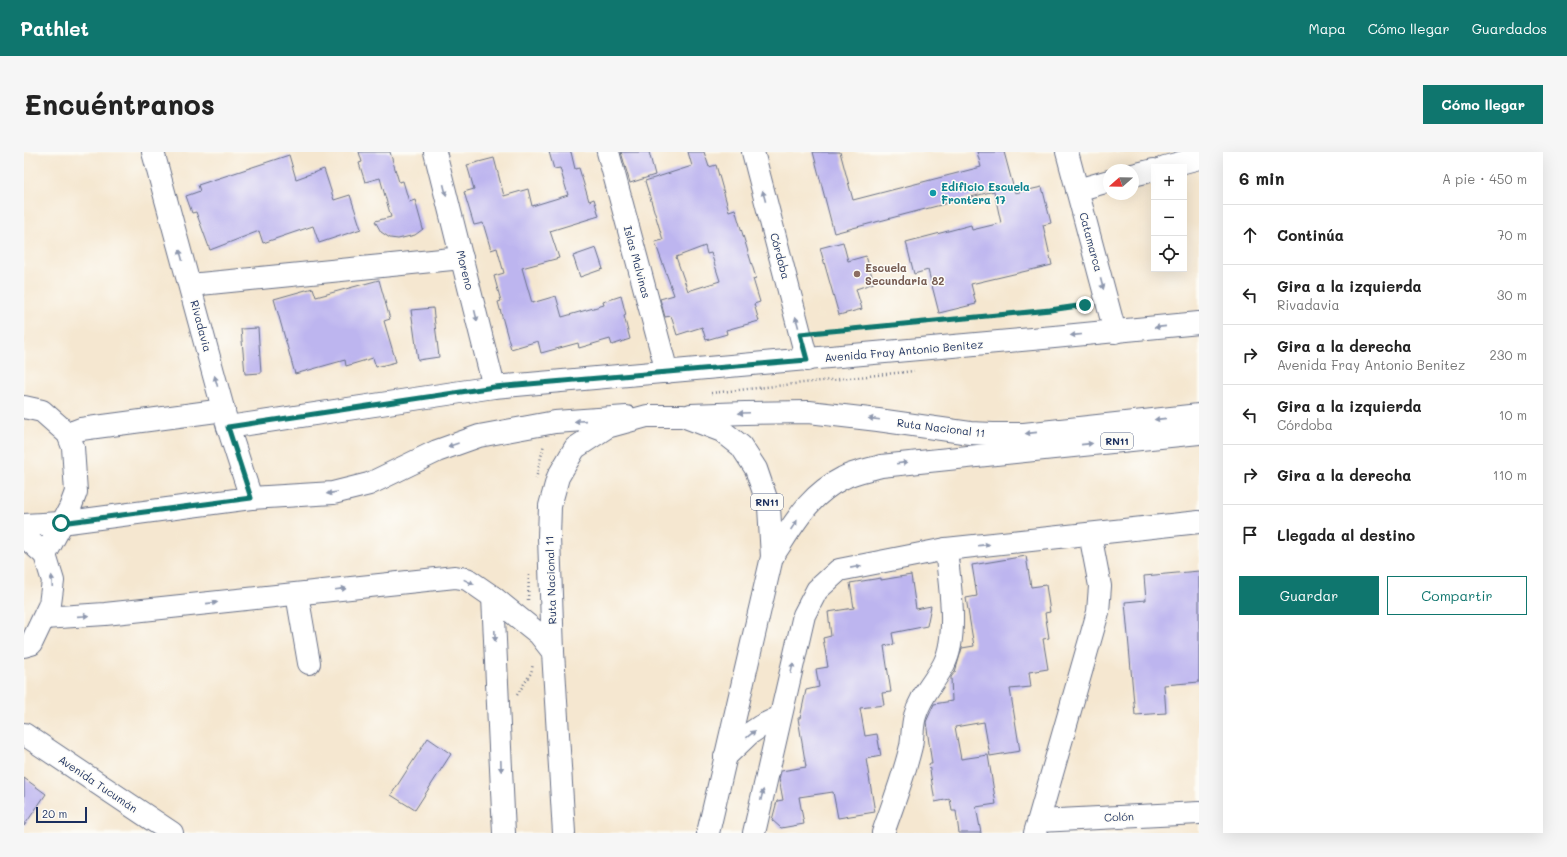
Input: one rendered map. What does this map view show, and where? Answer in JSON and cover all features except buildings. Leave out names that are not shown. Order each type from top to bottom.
[{"type":"main road","name":"Rivadavia","points":[[153,152],[226,419],[251,498]]},
{"type":"main road","name":"Moreno","points":[[435,152],[494,387]]},
{"type":"main road","name":"Islas Malvinas","points":[[608,152],[667,372]]},
{"type":"main road","name":"Córdoba","points":[[753,152],[807,360]]},
{"type":"main road","name":"Catamarca","points":[[1067,152],[1115,332]]},
{"type":"main road","points":[[1176,164],[1199,158]]},
{"type":"main road","points":[[1139,174],[1151,171]]},
{"type":"main road","points":[[1077,190],[1103,183]]},
{"type":"main road","points":[[190,285],[462,258]]},
{"type":"main road","name":"Avenida Fray Antonio Benitez","points":[[68,434],[81,429],[226,419],[494,387],[807,360],[1199,323]]},
{"type":"main road","points":[[24,407],[42,410],[68,434],[73,447],[76,492],[45,555]]},
{"type":"main road","name":"Ruta Nacional 11","points":[[564,833],[553,652],[549,538],[550,506],[558,477],[575,448],[607,427],[647,416],[809,412],[970,433],[1024,434],[1199,415]]},
{"type":"main road","points":[[24,525],[61,523],[251,498],[333,493],[369,484],[437,451],[479,436],[555,422],[647,416]]},
{"type":"main road","name":"Ruta Nacional 11","points":[[683,416],[722,431],[741,446],[756,469],[769,508],[772,557],[708,833]]},
{"type":"main road","name":"Ruta Nacional 11","points":[[772,557],[809,502],[826,487],[844,477],[881,466],[1199,433]]},
{"type":"main road","points":[[754,833],[804,615],[817,590],[839,570],[946,550],[1199,522]]},
{"type":"main road","points":[[1037,827],[1098,612],[1100,586],[1090,534]]},
{"type":"main road","points":[[24,536],[45,555],[53,581],[50,604],[44,618],[26,649]]},
{"type":"main road","points":[[883,833],[911,745],[914,717],[920,700],[945,663],[951,643],[952,613],[946,550]]},
{"type":"main road","points":[[44,618],[105,614],[455,577],[467,579],[493,597],[539,634],[553,652]]},
{"type":"main road","points":[[298,594],[309,662]]},
{"type":"main road","points":[[493,597],[504,833]]},
{"type":"main road","points":[[725,757],[755,730],[780,717]]},
{"type":"main road","name":"Avenida Tucumán","points":[[24,734],[172,833]]},
{"type":"main road","name":"Colón","points":[[1037,827],[1199,813]]},
{"type":"path","points":[[800,334],[1050,310],[1107,301]]},
{"type":"path","points":[[705,394],[916,371]]},
{"type":"place","name":"Edificio Escuela Frontera 17","points":[[933,193]]},
{"type":"place","name":"Escuela Secundaria 82","points":[[857,274]]},
{"type":"route","points":[[61,523],[251,498],[228,427],[494,387],[807,360],[800,334],[876,328],[1085,305]]}]
